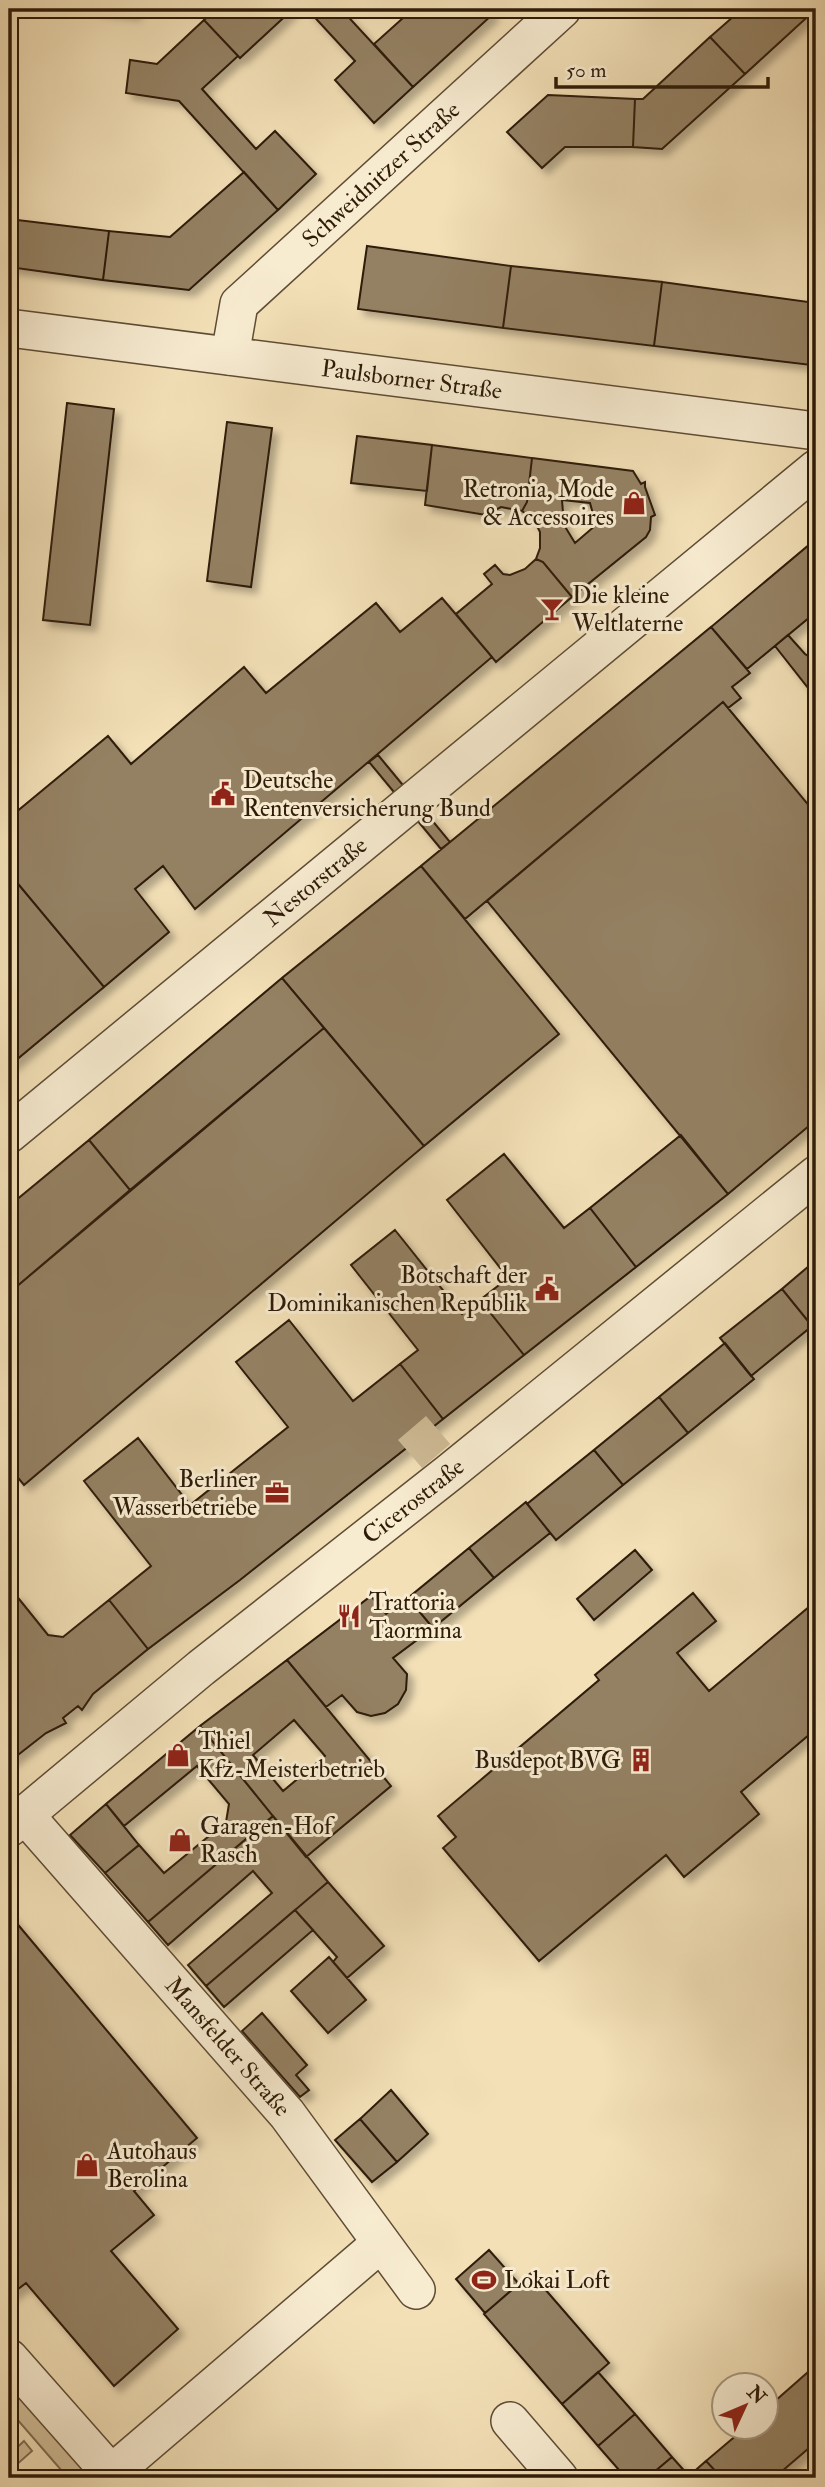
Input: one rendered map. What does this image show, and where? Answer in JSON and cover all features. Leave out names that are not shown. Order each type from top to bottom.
[{"type":"street","name":"Schweidnitzer Straße","points":[[230,356],[239,304],[562,9]]},
{"type":"street","name":"Paulsborner Straße","points":[[9,328],[816,431]]},
{"type":"street","name":"Nestorstraße","points":[[9,1134],[816,469]]},
{"type":"street","name":"Cicerostraße","points":[[17,1822],[201,1668],[450,1472],[816,1175]]},
{"type":"street","name":"Mansfelder Straße","points":[[17,1822],[287,2114],[416,2290]]},
{"type":"street","points":[[9,2358],[113,2476],[381,2243]]},
{"type":"street","points":[[510,2421],[559,2478]]},
{"type":"shaded area","points":[[9,2381],[93,2478],[68,2478],[9,2410]]},
{"type":"shaded area","points":[[24,2441],[32,2451],[15,2466],[25,2478],[9,2478],[9,2455]]},
{"type":"building","points":[[94,9],[136,9],[134,14]]},
{"type":"building","points":[[216,9],[293,9],[240,58],[204,20]]},
{"type":"building","points":[[307,9],[341,9],[413,87],[374,123],[335,80],[355,61]]},
{"type":"building","points":[[413,9],[488,9],[493,14],[413,87],[374,44]]},
{"type":"building","points":[[742,9],[816,9],[745,74],[710,37]]},
{"type":"building","points":[[204,20],[238,56],[202,89],[256,149],[275,131],[316,174],[278,210],[179,101],[126,93],[130,60],[157,64]]},
{"type":"building","points":[[710,37],[745,74],[662,149],[633,147],[635,99],[643,99]]},
{"type":"building","points":[[548,95],[635,99],[633,147],[565,147],[542,168],[507,132]]},
{"type":"building","points":[[244,172],[278,210],[189,290],[103,280],[109,231],[170,237]]},
{"type":"building","points":[[9,219],[109,231],[103,280],[9,267]]},
{"type":"building","points":[[367,246],[511,266],[503,328],[358,309]]},
{"type":"building","points":[[511,266],[662,282],[654,346],[503,328]]},
{"type":"building","points":[[662,282],[816,303],[811,365],[654,346]]},
{"type":"building","points":[[816,314],[816,365],[811,365]]},
{"type":"building","points":[[67,403],[114,409],[90,625],[43,620]]},
{"type":"building","points":[[227,422],[272,428],[251,587],[207,581]]},
{"type":"building","points":[[357,436],[432,445],[427,491],[351,483]]},
{"type":"building","points":[[432,445],[532,458],[527,502],[522,511],[501,507],[486,515],[425,505]]},
{"type":"building","points":[[532,458],[633,471],[641,484],[645,482],[655,515],[651,517],[650,530],[646,537],[572,597],[543,562],[536,559],[540,548],[540,532],[534,520],[522,511],[527,502]],"holes":[[[562,500],[590,503],[596,525],[575,543],[564,525]]]},
{"type":"building","points":[[816,539],[816,612],[747,669],[711,627]]},
{"type":"building","points":[[536,559],[543,562],[572,597],[496,662],[456,614],[492,584],[484,574],[495,565],[503,574],[510,575],[525,569]]},
{"type":"building","points":[[442,598],[492,657],[195,909],[163,866],[135,889],[169,932],[104,987],[9,873],[9,863],[16,859],[9,849],[9,818],[108,736],[131,764],[244,667],[266,693],[376,603],[400,632]]},
{"type":"building","points":[[711,627],[750,673],[732,687],[741,698],[728,708],[723,702],[465,919],[421,866]]},
{"type":"building","points":[[788,635],[805,654],[816,661],[816,698],[775,646]]},
{"type":"building","points":[[723,702],[816,814],[816,1120],[728,1194],[487,901]]},
{"type":"building","points":[[378,755],[450,842],[441,849],[369,762]]},
{"type":"building","points":[[421,866],[559,1034],[424,1146],[282,978]]},
{"type":"building","points":[[9,873],[104,987],[9,1066]]},
{"type":"building","points":[[282,978],[324,1028],[130,1190],[89,1140]]},
{"type":"building","points":[[324,1028],[424,1146],[24,1485],[9,1467],[9,1293]]},
{"type":"building","points":[[681,1135],[728,1194],[636,1267],[590,1208]]},
{"type":"building","points":[[89,1140],[130,1190],[9,1293],[9,1206]]},
{"type":"building","points":[[504,1154],[564,1228],[590,1208],[636,1267],[524,1355],[480,1300],[508,1278],[447,1200]]},
{"type":"building","points":[[395,1230],[462,1314],[480,1300],[524,1355],[443,1419],[400,1364],[418,1350],[351,1265]]},
{"type":"building","points":[[816,1260],[816,1322],[812,1326],[782,1289]]},
{"type":"building","points":[[782,1289],[812,1326],[751,1376],[720,1338]]},
{"type":"building","name":"Berliner Wasserbetriebe","points":[[289,1320],[353,1401],[400,1364],[443,1419],[240,1580],[148,1649],[109,1600],[151,1566],[84,1481],[138,1438],[190,1505],[288,1427],[236,1362]]},
{"type":"building","points":[[725,1343],[754,1379],[688,1433],[659,1397]]},
{"type":"building","points":[[659,1397],[688,1433],[623,1485],[594,1450]]},
{"type":"building","points":[[594,1450],[623,1485],[556,1540],[527,1504]]},
{"type":"building","points":[[526,1502],[550,1533],[494,1578],[469,1548]]},
{"type":"building","points":[[469,1548],[494,1578],[433,1628],[408,1598]]},
{"type":"building","points":[[635,1550],[652,1570],[594,1620],[577,1599]]},
{"type":"building","name":"Busdepot BVG","points":[[693,1593],[716,1621],[677,1653],[709,1691],[816,1601],[816,1729],[741,1792],[759,1814],[684,1877],[666,1855],[539,1961],[443,1848],[456,1837],[438,1816],[599,1680],[595,1675]]},
{"type":"building","points":[[15,1594],[48,1635],[63,1637],[109,1600],[148,1649],[93,1694],[82,1710],[78,1706],[63,1718],[66,1723],[46,1733],[9,1762],[9,1600]]},
{"type":"building","points":[[371,1596],[386,1614],[408,1598],[433,1628],[393,1658],[407,1674],[406,1690],[398,1704],[385,1713],[371,1716],[357,1712],[342,1695],[326,1707],[287,1660]]},
{"type":"building","points":[[287,1660],[391,1786],[306,1857],[200,1726]],"holes":[[[294,1720],[325,1756],[283,1791],[253,1755]]]},
{"type":"building","points":[[200,1726],[273,1816],[148,1922],[105,1873],[139,1845],[164,1873],[226,1822],[229,1804],[197,1766],[124,1826],[106,1804]]},
{"type":"building","points":[[106,1804],[139,1845],[105,1873],[70,1835]]},
{"type":"building","points":[[273,1816],[328,1882],[206,1986],[188,1965],[272,1893],[253,1871],[168,1945],[148,1922]]},
{"type":"building","points":[[328,1882],[384,1946],[347,1978],[333,1962],[337,1957],[295,1910]]},
{"type":"building","points":[[295,1910],[313,1930],[224,2007],[206,1986]]},
{"type":"building","name":"Autohaus Berolina","points":[[9,1914],[197,2138],[134,2191],[154,2215],[111,2251],[178,2329],[114,2386],[26,2283],[9,2296]]},
{"type":"building","points":[[329,1957],[366,2000],[328,2033],[291,1991]]},
{"type":"building","points":[[262,2013],[307,2065],[296,2075],[309,2090],[300,2097],[242,2031]]},
{"type":"building","points":[[391,2090],[428,2134],[397,2162],[360,2119]]},
{"type":"building","points":[[360,2119],[397,2162],[372,2182],[335,2140]]},
{"type":"building","points":[[489,2250],[519,2284],[485,2313],[456,2279]]},
{"type":"building","points":[[531,2273],[609,2363],[562,2404],[484,2314]]},
{"type":"building","points":[[816,2365],[816,2442],[774,2478],[722,2478],[706,2461],[728,2442],[780,2442],[780,2397]]},
{"type":"building","points":[[598,2372],[635,2414],[598,2446],[562,2404]]},
{"type":"building","points":[[635,2414],[672,2457],[647,2478],[626,2478],[598,2446]]},
{"type":"building","points":[[672,2457],[689,2476],[706,2461],[722,2478],[647,2478]]},
{"type":"tunnel","points":[[412,1428],[450,1472]]},
{"type":"place","name":"Retronia, Mode & Accessoires","points":[[634,503]]},
{"type":"place","name":"Die kleine Weltlaterne","points":[[552,609]]},
{"type":"place","name":"Deutsche Rentenversicherung Bund","points":[[223,794]]},
{"type":"place","name":"Botschaft der Dominikanischen Republik","points":[[547,1289]]},
{"type":"place","name":"Berliner Wasserbetriebe","points":[[277,1493]]},
{"type":"place","name":"Trattoria Taormina","points":[[349,1616]]},
{"type":"place","name":"Thiel Kfz-Meisterbetrieb","points":[[178,1755]]},
{"type":"place","name":"Busdepot BVG","points":[[641,1760]]},
{"type":"place","name":"Garagen-Hof Rasch","points":[[180,1840]]},
{"type":"place","name":"Autohaus Berolina","points":[[87,2165]]},
{"type":"place","name":"Lokai Loft","points":[[484,2280]]}]
